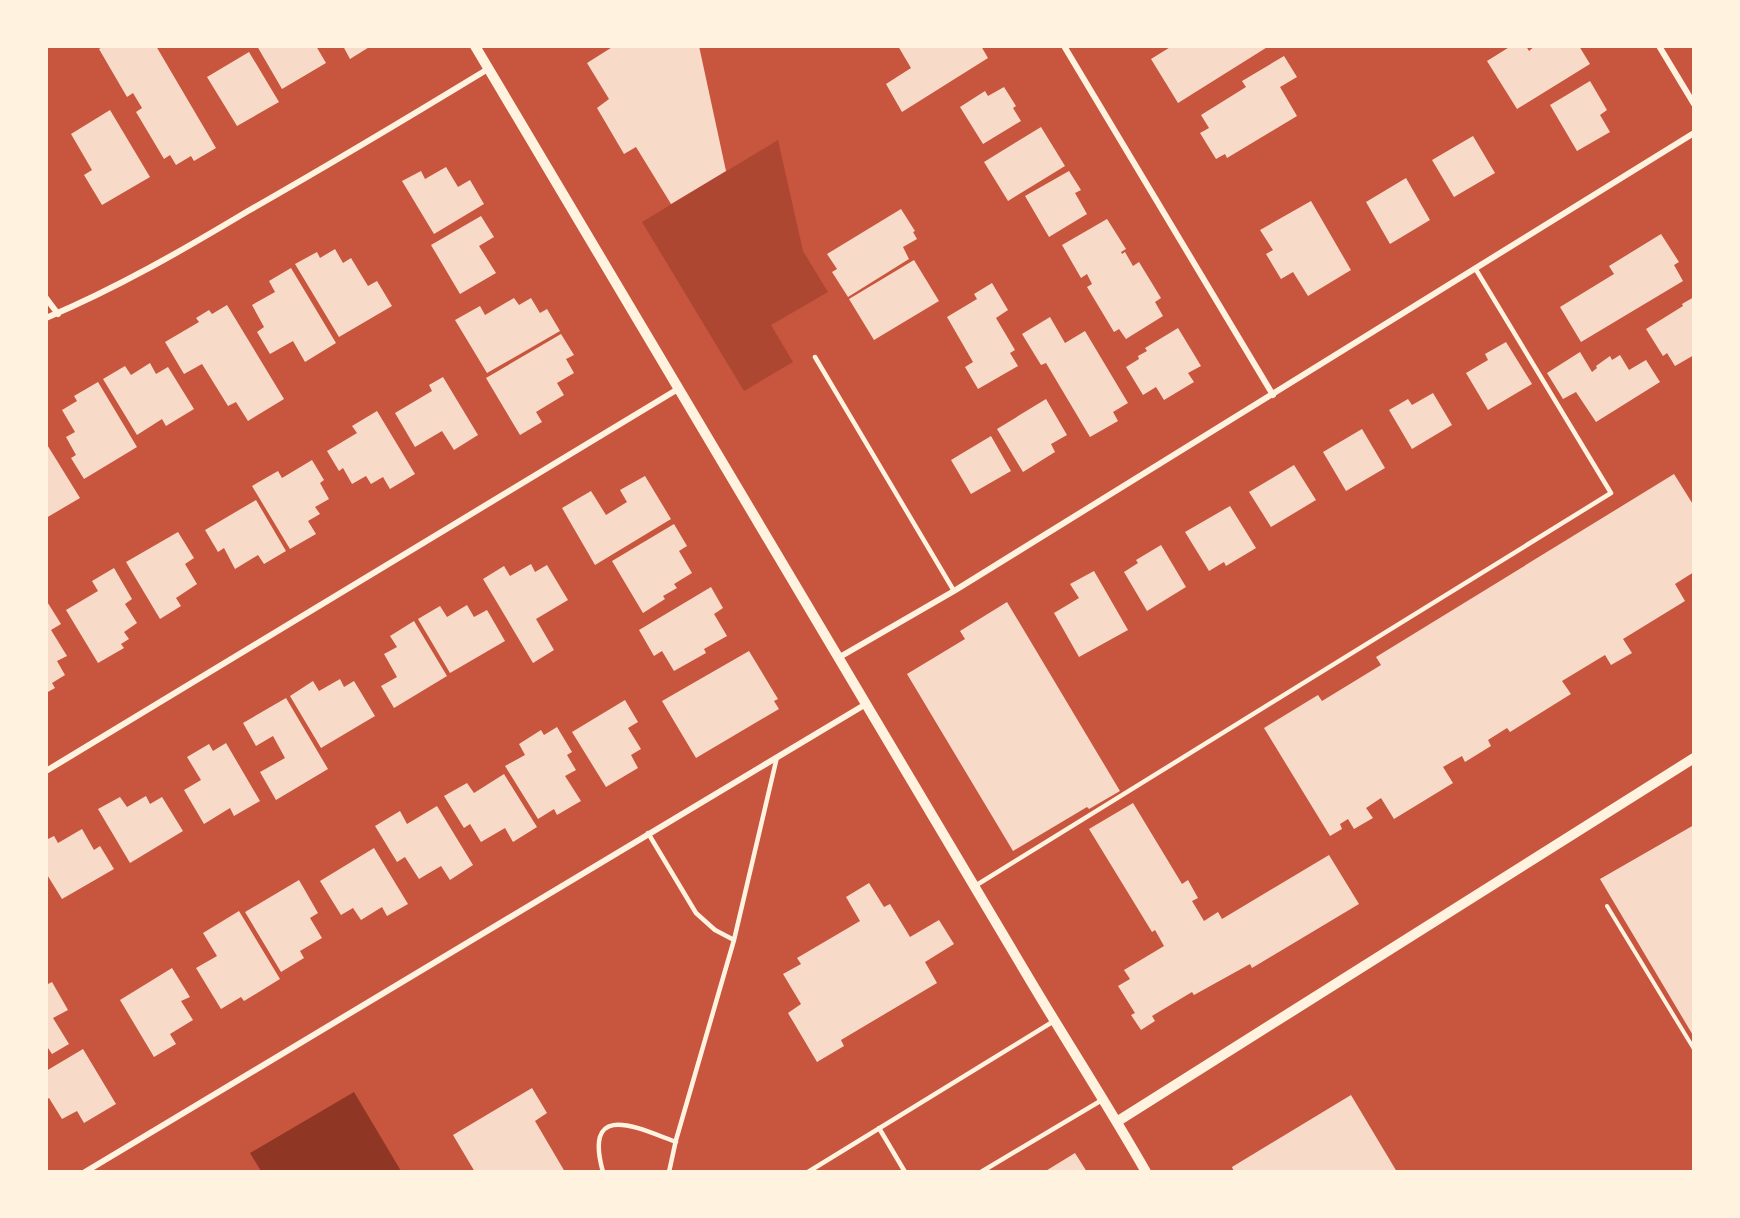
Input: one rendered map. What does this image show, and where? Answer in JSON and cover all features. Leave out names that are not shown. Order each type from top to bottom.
[{"type":"street","points":[[475,46],[1055,1021],[1118,1121],[1146,1172]]},
{"type":"street","points":[[1064,46],[1273,394]]},
{"type":"street","points":[[1659,46],[1690,92],[1694,104]]},
{"type":"street","points":[[46,318],[128,279],[200,239],[351,152],[488,69]]},
{"type":"street","points":[[838,658],[954,591],[1694,133]]},
{"type":"street","points":[[46,298],[58,314]]},
{"type":"street","points":[[46,771],[679,388]]},
{"type":"street","points":[[86,1172],[866,704]]},
{"type":"street","points":[[1118,1121],[1694,758]]},
{"type":"lane","points":[[975,886],[1611,493],[1475,268]]},
{"type":"lane","points":[[815,357],[954,591]]},
{"type":"lane","points":[[669,1172],[734,940],[777,757]]},
{"type":"lane","points":[[648,833],[696,913],[715,930],[734,940]]},
{"type":"lane","points":[[808,1172],[1055,1021]]},
{"type":"lane","points":[[981,1172],[1104,1098]]},
{"type":"lane","points":[[603,1172],[598,1144],[600,1133],[604,1129],[617,1124],[634,1126],[676,1142]]},
{"type":"lane","points":[[879,1128],[905,1172]]},
{"type":"path","points":[[1607,906],[1694,1049]]},
{"type":"shaded area","points":[[778,140],[803,251],[828,292],[771,325],[793,362],[744,391],[642,222]]},
{"type":"shaded area","points":[[354,1092],[401,1171],[261,1171],[250,1153]]},
{"type":"building","points":[[104,46],[156,46],[216,148],[194,161],[191,156],[176,165],[170,155],[164,159],[136,112],[142,108],[133,93],[127,97],[99,49]]},
{"type":"building","points":[[257,46],[316,46],[326,63],[282,89]]},
{"type":"building","points":[[343,46],[371,46],[350,59]]},
{"type":"building","points":[[614,46],[699,46],[726,171],[671,204],[636,147],[624,154],[597,108],[609,99],[587,63]]},
{"type":"building","points":[[898,46],[981,46],[988,58],[902,112],[886,84],[911,68]]},
{"type":"building","points":[[1172,46],[1269,46],[1178,103],[1151,59]]},
{"type":"building","points":[[1511,46],[1526,46],[1529,51],[1535,46],[1579,46],[1590,64],[1517,109],[1487,61]]},
{"type":"building","points":[[249,52],[279,102],[237,126],[207,77]]},
{"type":"building","points":[[1284,56],[1297,77],[1280,87],[1297,116],[1227,158],[1225,154],[1216,159],[1200,133],[1209,128],[1201,115],[1246,87],[1242,81]]},
{"type":"building","points":[[1590,81],[1607,110],[1600,115],[1610,132],[1577,151],[1550,105]]},
{"type":"building","points":[[1004,87],[1016,106],[1013,108],[1021,121],[983,144],[960,107],[985,91],[988,96]]},
{"type":"building","points":[[110,110],[150,177],[102,205],[84,175],[92,170],[71,134]]},
{"type":"building","points":[[1041,127],[1065,166],[1008,201],[984,162]]},
{"type":"building","points":[[1473,136],[1495,173],[1454,197],[1432,160]]},
{"type":"building","points":[[446,167],[458,187],[470,180],[484,204],[434,234],[402,181],[421,171],[425,179]]},
{"type":"building","points":[[1069,171],[1081,190],[1075,193],[1087,214],[1049,237],[1025,196]]},
{"type":"building","points":[[1406,178],[1430,220],[1390,244],[1366,202]]},
{"type":"building","points":[[1311,201],[1351,270],[1308,296],[1293,272],[1281,279],[1266,254],[1273,250],[1260,230]]},
{"type":"building","points":[[901,209],[915,231],[913,232],[917,239],[903,247],[909,259],[848,297],[832,272],[837,269],[827,254]]},
{"type":"building","points":[[481,216],[494,237],[479,246],[496,273],[460,294],[431,245]]},
{"type":"building","points":[[1107,219],[1126,249],[1121,252],[1122,254],[1125,252],[1133,266],[1139,262],[1161,298],[1155,302],[1163,316],[1126,339],[1119,329],[1114,332],[1087,287],[1092,284],[1087,274],[1081,278],[1062,245]]},
{"type":"building","points":[[1661,234],[1679,262],[1674,265],[1683,281],[1581,342],[1560,307],[1614,274],[1609,266]]},
{"type":"building","points":[[335,249],[343,263],[351,258],[368,286],[377,281],[392,306],[339,337],[295,264],[317,252],[320,258]]},
{"type":"building","points":[[914,260],[939,301],[874,340],[849,299]]},
{"type":"building","points":[[291,268],[336,343],[305,362],[293,341],[270,354],[257,332],[264,327],[252,305],[275,292],[269,281]]},
{"type":"building","points":[[992,283],[1008,310],[996,318],[1015,350],[1010,353],[1018,366],[978,389],[965,367],[973,362],[947,317],[977,299],[974,294]]},
{"type":"building","points":[[1694,297],[1694,355],[1675,366],[1667,353],[1663,356],[1646,329]]},
{"type":"building","points":[[514,298],[519,305],[531,298],[540,313],[547,309],[560,331],[487,373],[455,320],[480,306],[485,315]]},
{"type":"building","points":[[227,305],[284,399],[248,421],[236,402],[228,406],[202,364],[184,374],[165,342],[199,322],[196,318],[209,310],[212,314]]},
{"type":"building","points":[[1050,317],[1065,343],[1085,331],[1128,403],[1113,412],[1118,421],[1090,437],[1046,363],[1041,365],[1022,334]]},
{"type":"building","points":[[1178,328],[1201,366],[1188,373],[1194,382],[1164,400],[1156,387],[1143,395],[1126,367],[1147,351],[1145,348]]},
{"type":"building","points":[[561,334],[574,355],[566,359],[574,373],[557,383],[564,395],[536,412],[542,422],[520,435],[486,378]]},
{"type":"building","points":[[1506,342],[1532,384],[1488,410],[1466,373],[1488,360],[1485,354]]},
{"type":"building","points":[[1580,352],[1592,372],[1597,368],[1596,366],[1610,356],[1612,360],[1620,355],[1629,370],[1646,360],[1660,382],[1596,422],[1576,392],[1563,399],[1547,373]]},
{"type":"building","points":[[150,363],[156,374],[168,367],[194,409],[166,426],[162,419],[137,435],[103,379],[125,366],[131,375]]},
{"type":"building","points":[[443,377],[478,435],[454,450],[442,431],[415,447],[395,413],[432,391],[429,385]]},
{"type":"building","points":[[98,382],[137,447],[84,479],[71,458],[76,455],[66,437],[75,432],[62,410],[77,401],[74,396]]},
{"type":"building","points":[[1433,393],[1452,425],[1412,449],[1389,410],[1408,399],[1412,405]]},
{"type":"building","points":[[1046,399],[1067,435],[1051,444],[1055,452],[1023,472],[997,429]]},
{"type":"building","points":[[377,411],[415,474],[390,489],[383,477],[371,484],[366,476],[352,484],[343,468],[339,471],[327,451],[357,433],[352,426]]},
{"type":"building","points":[[1362,429],[1385,468],[1346,491],[1323,452]]},
{"type":"building","points":[[991,436],[1011,471],[971,494],[951,460]]},
{"type":"building","points":[[46,443],[80,498],[46,518]]},
{"type":"building","points":[[312,460],[324,480],[320,483],[329,499],[315,507],[320,514],[308,521],[316,534],[290,549],[252,486],[278,471],[282,478]]},
{"type":"building","points":[[1294,465],[1316,500],[1271,527],[1249,492]]},
{"type":"building","points":[[1674,474],[1694,506],[1694,572],[1675,584],[1685,601],[1623,639],[1632,653],[1611,665],[1605,655],[1562,681],[1571,694],[1510,732],[1507,728],[1488,740],[1491,746],[1465,762],[1462,756],[1443,767],[1453,783],[1394,819],[1381,798],[1366,808],[1373,818],[1354,829],[1348,819],[1340,824],[1342,829],[1330,836],[1264,728],[1318,695],[1322,701],[1381,665],[1376,657]]},
{"type":"building","points":[[645,476],[671,519],[595,565],[562,508],[591,491],[606,515],[627,502],[620,490]]},
{"type":"building","points":[[256,500],[286,551],[264,564],[258,555],[235,569],[224,548],[218,552],[205,530]]},
{"type":"building","points":[[1230,506],[1256,548],[1226,566],[1224,562],[1209,571],[1185,532]]},
{"type":"building","points":[[674,524],[687,546],[679,551],[692,573],[674,584],[677,588],[663,596],[665,599],[643,613],[612,561]]},
{"type":"building","points":[[178,532],[194,558],[185,564],[197,584],[176,598],[181,606],[160,619],[126,562]]},
{"type":"building","points":[[1161,545],[1186,587],[1147,611],[1124,572],[1138,563],[1136,560]]},
{"type":"building","points":[[531,564],[535,572],[547,565],[568,600],[536,619],[554,650],[533,663],[483,579],[504,566],[510,576]]},
{"type":"building","points":[[114,568],[132,599],[125,604],[137,623],[124,632],[129,639],[121,644],[124,648],[98,663],[66,610],[98,591],[92,581]]},
{"type":"building","points":[[1094,571],[1128,630],[1079,657],[1054,613],[1079,598],[1070,584]]},
{"type":"building","points":[[711,587],[723,608],[714,614],[727,636],[704,649],[706,653],[674,671],[662,651],[654,656],[639,630]]},
{"type":"building","points":[[46,600],[61,624],[51,630],[67,656],[57,661],[65,675],[52,683],[55,688],[46,693]]},
{"type":"building","points":[[1007,602],[1120,791],[1089,809],[1087,807],[1013,851],[907,674],[965,639],[960,631]]},
{"type":"building","points":[[467,605],[474,617],[487,610],[505,641],[450,673],[418,619],[440,606],[447,617]]},
{"type":"building","points":[[414,621],[447,676],[394,708],[381,686],[397,677],[384,654],[397,647],[390,636]]},
{"type":"building","points":[[749,651],[778,699],[774,701],[779,709],[696,758],[662,701]]},
{"type":"building","points":[[340,679],[344,687],[354,681],[375,716],[321,748],[290,696],[313,681],[319,691]]},
{"type":"building","points":[[286,698],[328,769],[276,800],[260,772],[285,758],[273,736],[256,746],[243,723]]},
{"type":"building","points":[[625,700],[638,722],[628,728],[641,749],[631,755],[638,768],[606,787],[572,732]]},
{"type":"building","points":[[557,727],[572,752],[567,755],[576,770],[565,776],[581,801],[557,815],[554,809],[538,819],[505,766],[525,755],[519,744],[541,730],[544,735]]},
{"type":"building","points":[[226,743],[260,801],[234,816],[230,808],[204,824],[184,790],[201,780],[187,757],[209,744],[213,751]]},
{"type":"building","points":[[504,774],[537,827],[513,842],[505,828],[481,842],[470,824],[464,828],[444,796],[467,783],[474,793]]},
{"type":"building","points":[[146,796],[150,804],[162,797],[183,831],[130,863],[98,809],[120,797],[127,807]]},
{"type":"building","points":[[1133,803],[1182,884],[1188,880],[1198,898],[1192,901],[1204,921],[1218,912],[1222,919],[1329,855],[1359,904],[1252,968],[1250,964],[1194,995],[1192,992],[1152,1016],[1155,1021],[1141,1030],[1131,1015],[1135,1013],[1118,986],[1130,979],[1124,970],[1164,946],[1155,930],[1152,932],[1089,829]]},
{"type":"building","points":[[437,806],[473,865],[450,880],[441,866],[419,879],[405,857],[397,862],[375,826],[400,811],[407,824]]},
{"type":"building","points":[[1694,825],[1694,1037],[1600,879]]},
{"type":"building","points":[[82,829],[94,850],[100,846],[114,869],[62,899],[46,873],[46,840],[54,836],[58,843]]},
{"type":"building","points":[[374,848],[408,904],[387,916],[382,907],[361,920],[353,908],[341,915],[320,881]]},
{"type":"building","points":[[299,880],[318,913],[310,918],[322,938],[300,951],[304,958],[281,972],[245,912]]},
{"type":"building","points":[[869,883],[884,907],[890,904],[910,937],[939,920],[954,944],[925,962],[937,983],[841,1040],[844,1046],[817,1062],[788,1013],[801,1004],[783,974],[801,964],[797,958],[860,921],[846,897]]},
{"type":"building","points":[[239,911],[280,979],[244,1001],[241,997],[221,1009],[196,968],[217,956],[203,933]]},
{"type":"building","points":[[172,968],[190,997],[181,1001],[193,1020],[170,1034],[176,1044],[154,1057],[120,1000]]},
{"type":"building","points":[[52,982],[68,1010],[53,1018],[69,1044],[52,1054],[46,1045],[46,985]]},
{"type":"building","points":[[83,1049],[116,1104],[84,1123],[77,1111],[62,1119],[49,1098],[46,1100],[46,1071]]},
{"type":"building","points":[[532,1088],[547,1113],[535,1121],[565,1172],[475,1172],[453,1135]]},
{"type":"building","points":[[1351,1095],[1397,1172],[1234,1172],[1232,1167]]},
{"type":"building","points":[[1075,1153],[1087,1172],[1044,1172]]}]
